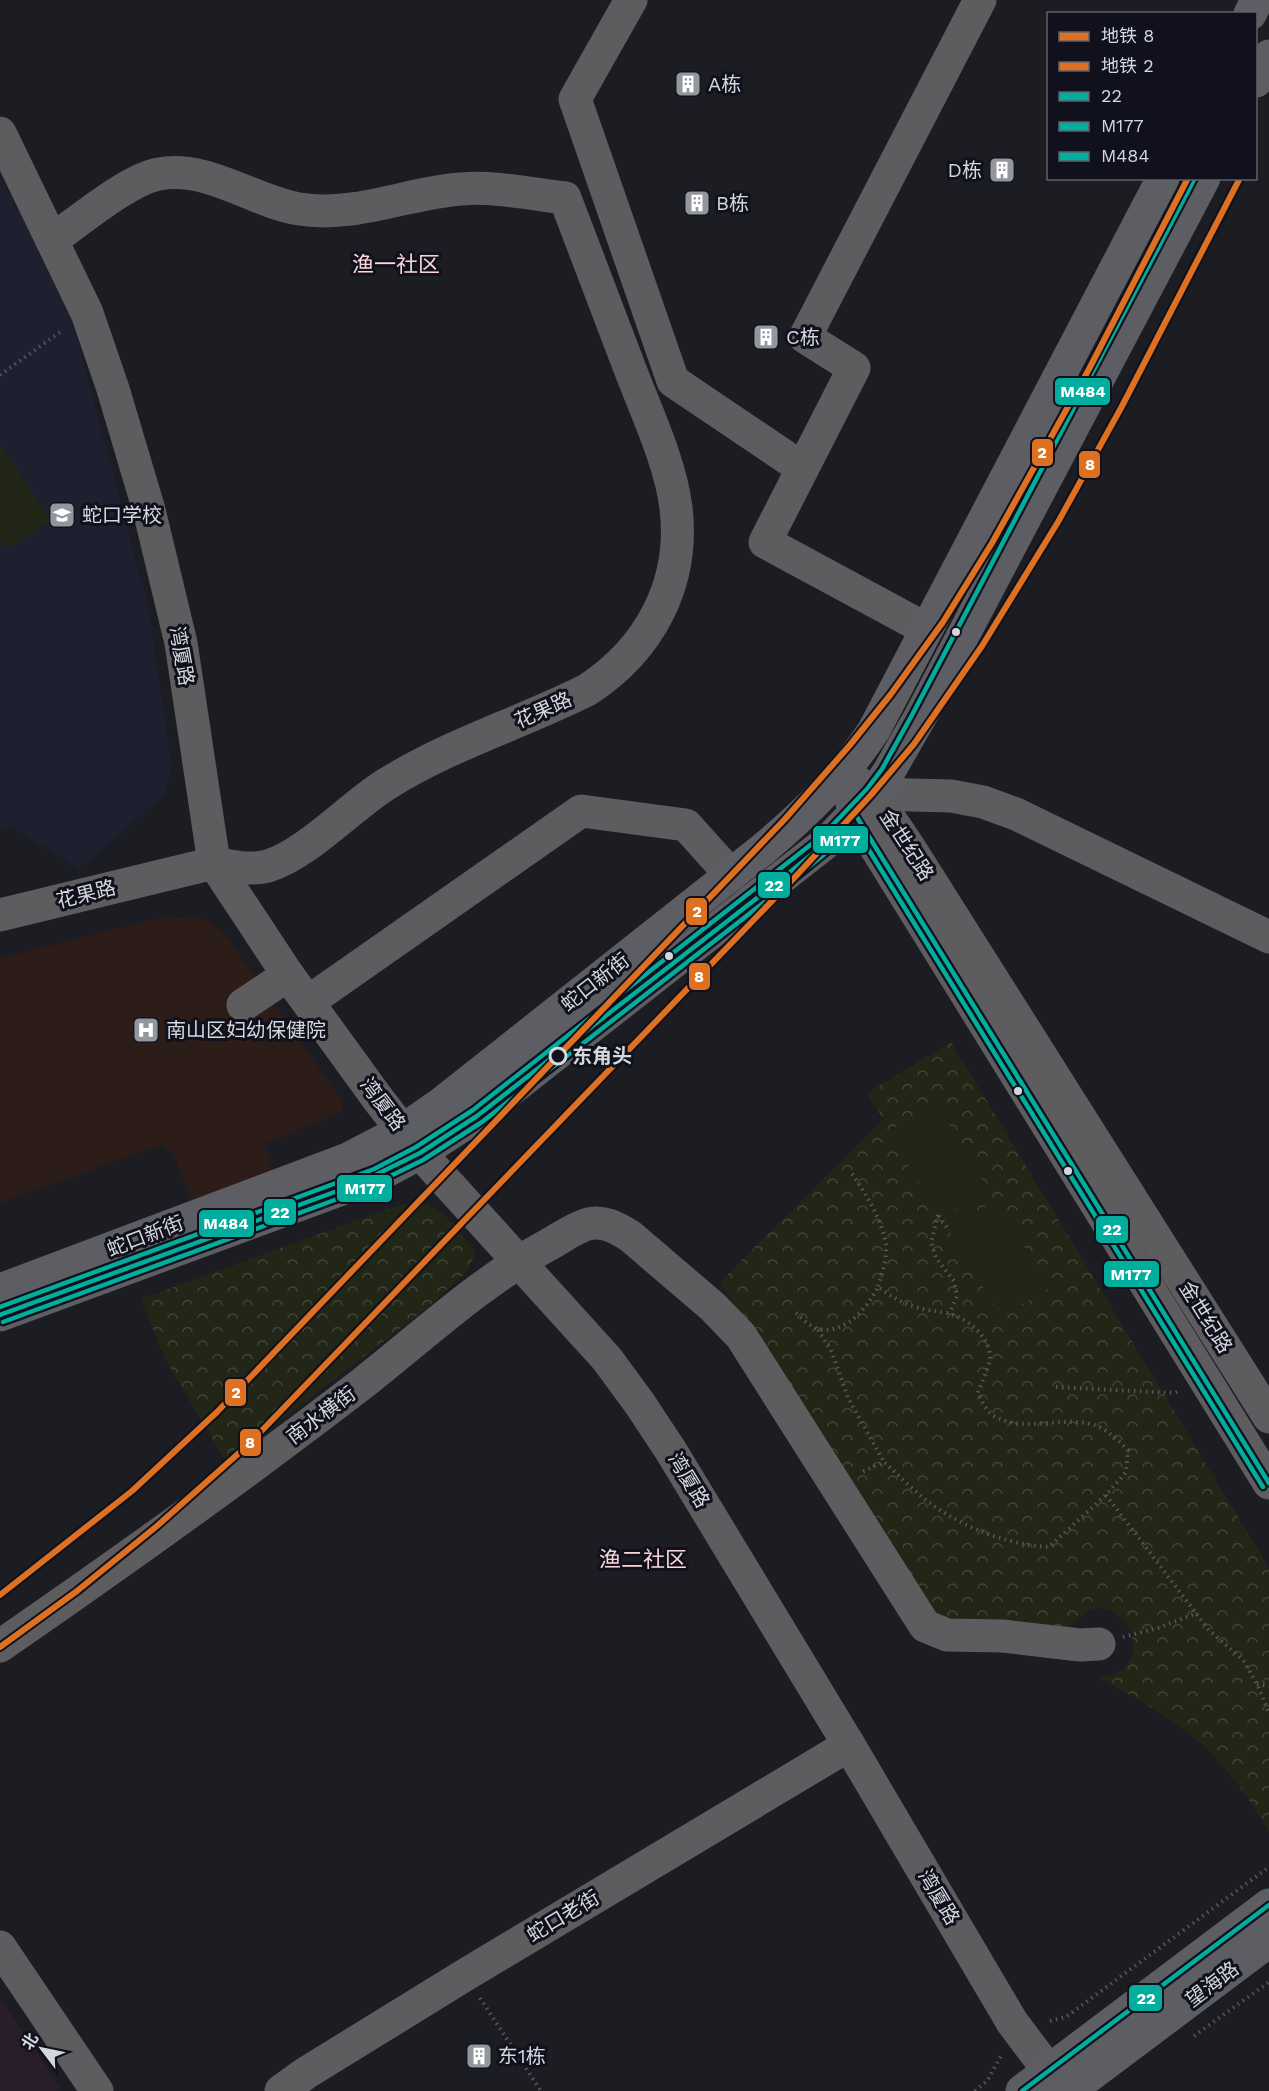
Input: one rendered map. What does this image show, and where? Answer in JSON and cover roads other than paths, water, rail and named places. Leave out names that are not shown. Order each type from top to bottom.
[{"type":"main road","points":[[1257,79],[1269,56]]},
{"type":"main road","name":"蛇口新街","points":[[0,1315],[359,1183],[411,1142],[442,1103],[731,875],[802,816],[844,772],[874,730],[1162,180]]},
{"type":"main road","name":"蛇口新街","points":[[0,1290],[348,1159],[458,1129],[524,1080],[828,841],[864,804],[888,773],[919,719],[1203,180]]},
{"type":"main road","name":"望海路","points":[[1060,2084],[1269,1905]]},
{"type":"main road","name":"望海路","points":[[1022,2091],[1060,2084],[1269,1941]]},
{"type":"street","points":[[631,0],[576,99],[673,381],[802,468]]},
{"type":"street","points":[[926,629],[765,542],[854,368],[805,337],[980,0]]},
{"type":"street","name":"湾厦路","points":[[0,133],[87,314],[113,389],[149,510],[181,643],[214,863],[288,975],[411,1142],[607,1359],[640,1404],[849,1744],[1012,2022],[1060,2084]]},
{"type":"street","name":"花果路","points":[[0,915],[214,863],[247,869],[268,866],[288,857],[383,786],[416,767],[587,690],[625,661],[644,639],[669,589],[678,535],[676,506],[660,449],[565,198],[488,188],[461,189],[370,208],[300,209],[266,200],[201,176],[175,171],[156,174],[131,184],[52,240]]},
{"type":"street","name":"金世纪路","points":[[844,772],[1203,1377],[1269,1483]]},
{"type":"street","points":[[864,804],[951,796],[982,802],[1016,814],[1269,937]]},
{"type":"street","name":"金世纪路","points":[[864,804],[925,872],[1269,1417]]},
{"type":"street","points":[[308,1002],[581,810],[686,825],[731,875]]},
{"type":"street","points":[[243,1005],[288,975]]},
{"type":"street","name":"南水横街","points":[[0,1646],[92,1583],[244,1473],[364,1382],[489,1281],[572,1231],[589,1224],[602,1223],[616,1227],[630,1236],[713,1307],[741,1336],[920,1620],[932,1630],[947,1635],[1003,1636],[1080,1645],[1100,1644]]},
{"type":"street","name":"蛇口老街","points":[[281,2091],[306,2073],[465,1975],[849,1744]]},
{"type":"street","points":[[0,1947],[97,2091]]},
{"type":"metro line","name":"2","points":[[0,1595],[132,1491],[217,1412],[785,819],[850,745],[891,694],[943,622],[992,543],[1089,369],[1187,180]]},
{"type":"metro line","name":"8","points":[[0,1647],[77,1591],[157,1526],[248,1445],[796,876],[871,795],[914,744],[982,646],[1058,522],[1121,408],[1239,180]]},
{"type":"place","name":"A栋","points":[[688,84]]},
{"type":"place","name":"D栋","points":[[1002,170]]},
{"type":"place","name":"B栋","points":[[697,203]]},
{"type":"place","name":"C栋","points":[[766,337]]},
{"type":"place","name":"蛇口学校","points":[[62,515]]},
{"type":"place","name":"南山区妇幼保健院","points":[[146,1030]]},
{"type":"place","name":"东角头","points":[[558,1056]]},
{"type":"place","name":"东1栋","points":[[479,2056]]},
{"type":"district","name":"渔一社区","points":[[396,264]]},
{"type":"district","name":"渔二社区","points":[[643,1559]]}]
